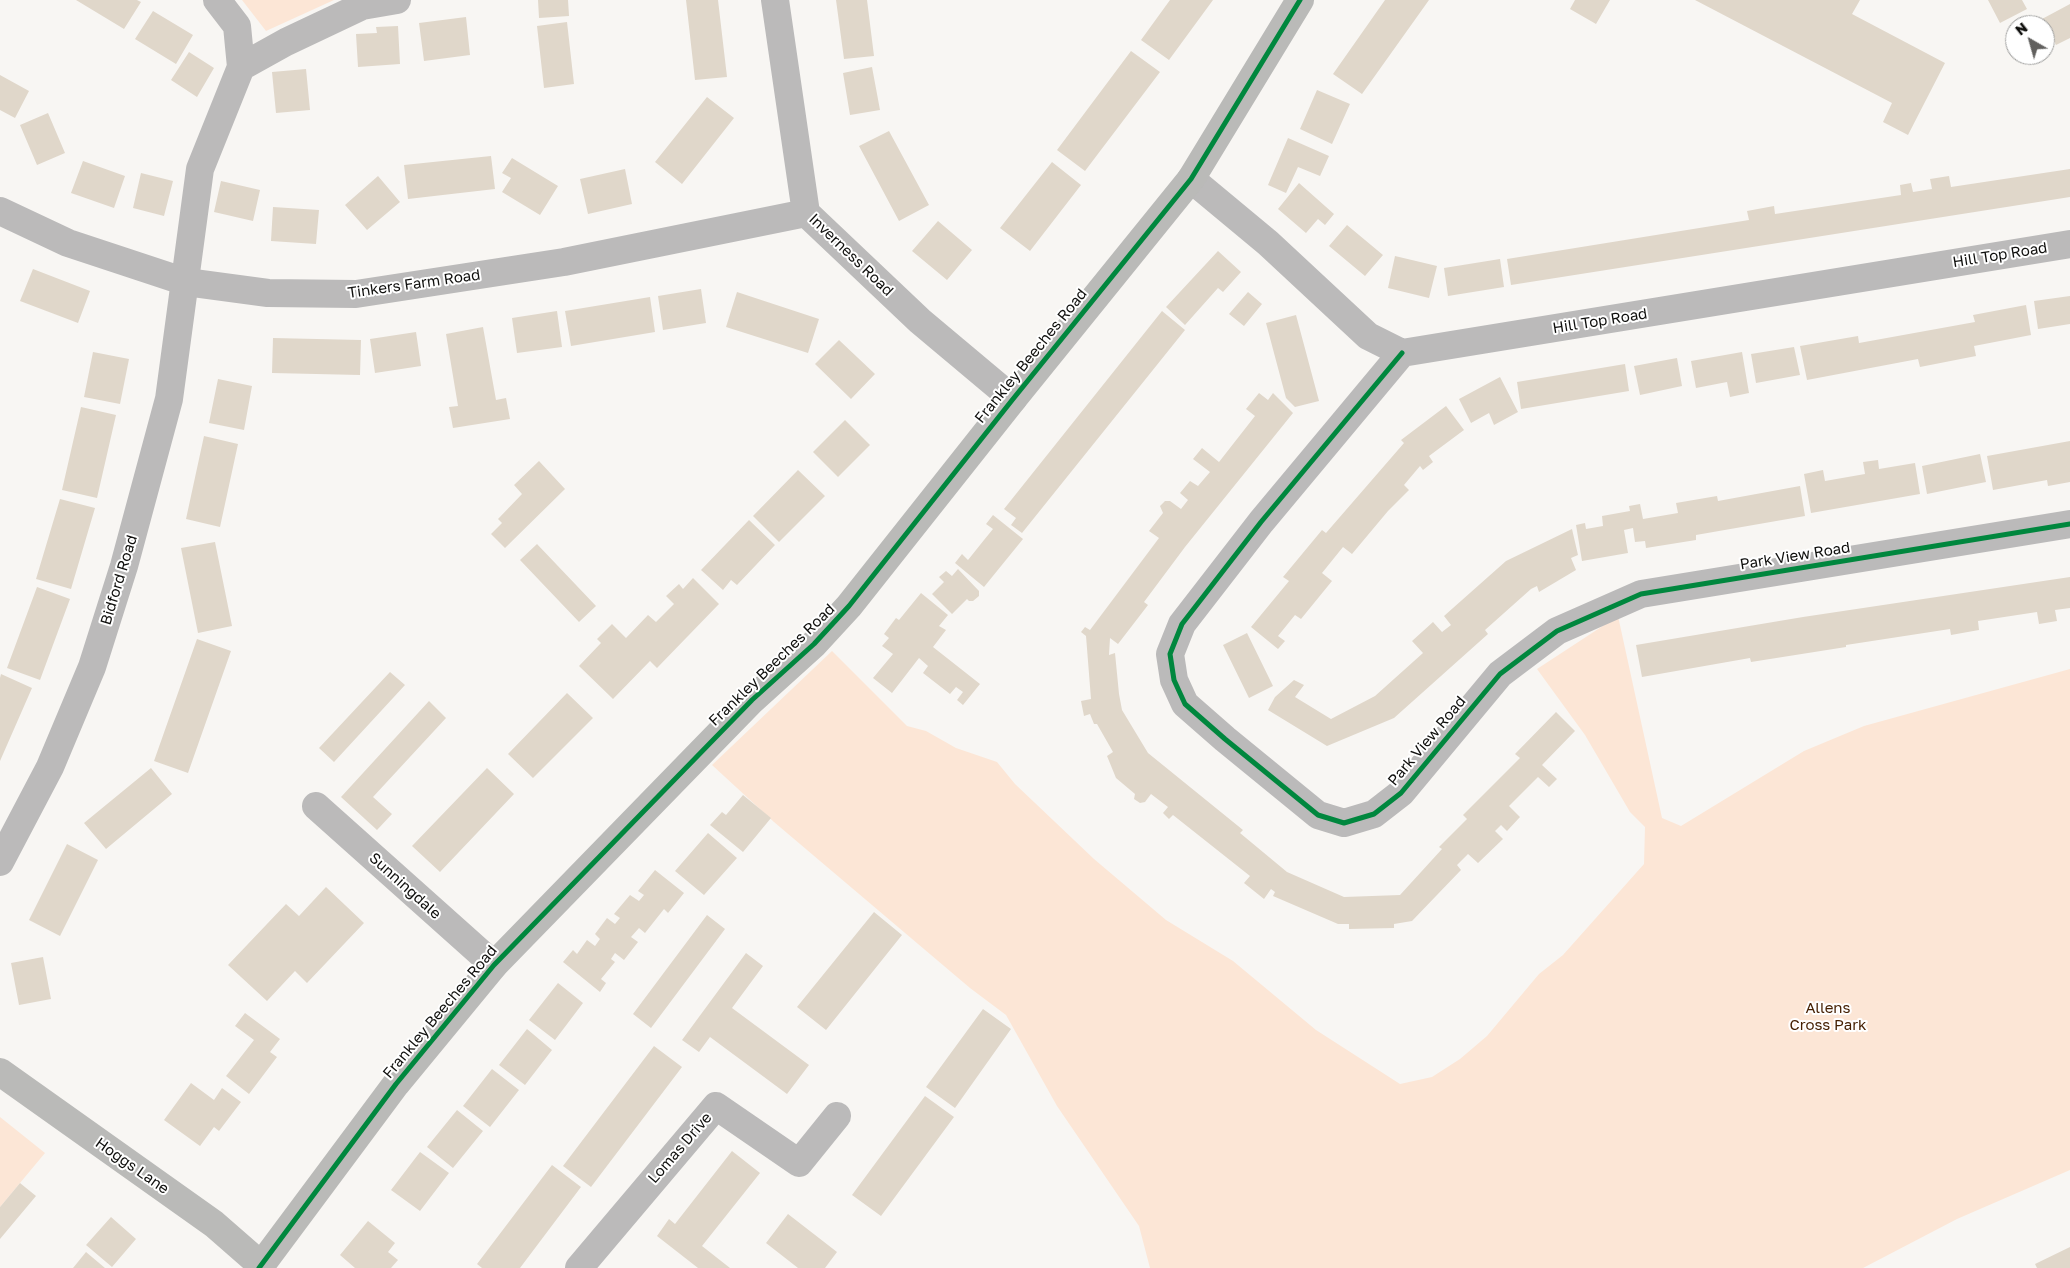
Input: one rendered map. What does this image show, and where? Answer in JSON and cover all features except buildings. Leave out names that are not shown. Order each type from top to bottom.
[{"type":"street","points":[[217,0],[237,26],[241,67],[286,42],[362,6],[397,0]]},
{"type":"street","name":"Inverness Road","points":[[774,0],[806,213],[920,321],[1012,399]]},
{"type":"street","name":"Frankley Beeches Road","points":[[260,1267],[396,1084],[494,966],[752,700],[820,638],[849,606],[1012,399],[1191,179],[1300,0]]},
{"type":"street","name":"Bidford Road","points":[[0,862],[50,767],[92,667],[124,566],[169,399],[200,169],[241,67]]},
{"type":"street","points":[[1191,179],[1268,243],[1368,336],[1402,353]]},
{"type":"street","name":"Tinkers Farm Road","points":[[0,211],[68,243],[186,282],[268,294],[356,294],[564,262],[806,213]]},
{"type":"street","name":"Hill Top Road","points":[[1402,353],[2070,244]]},
{"type":"street","name":"Park View Road","points":[[1402,353],[1261,522],[1182,624],[1170,654],[1174,680],[1185,704],[1318,815],[1344,823],[1374,814],[1401,793],[1500,674],[1557,631],[1641,594],[2070,524]]},
{"type":"street","name":"Sunningdale","points":[[316,806],[494,966]]},
{"type":"street","name":"Hoggs Lane","points":[[0,1072],[214,1224],[260,1267]]},
{"type":"street","name":"Lomas Drive","points":[[579,1268],[716,1106],[799,1162],[837,1116]]},
{"type":"green space","points":[[242,0],[334,0],[266,31]]},
{"type":"green space","name":"Allens Cross Park","points":[[1618,616],[1662,818],[1681,826],[1804,751],[1864,726],[2070,669],[2070,1170],[1957,1219],[1863,1268],[1150,1268],[1139,1226],[1057,1106],[1006,1015],[970,988],[774,822],[712,765],[832,651],[907,726],[926,731],[956,748],[997,762],[1015,784],[1094,859],[1166,920],[1233,961],[1316,1030],[1400,1084],[1432,1077],[1460,1059],[1487,1036],[1539,974],[1563,955],[1644,864],[1645,827],[1630,812],[1585,735],[1537,669]]},
{"type":"green space","points":[[0,1117],[45,1153],[0,1207]]},
{"type":"cycle path","points":[[259,1268],[396,1084],[494,965],[752,700],[814,644],[849,606],[1191,179],[1300,0]]},
{"type":"cycle path","points":[[1402,353],[1261,522],[1182,624],[1170,654],[1174,680],[1185,704],[1318,815],[1344,823],[1374,814],[1401,793],[1500,674],[1557,631],[1641,594],[2070,524]]}]
